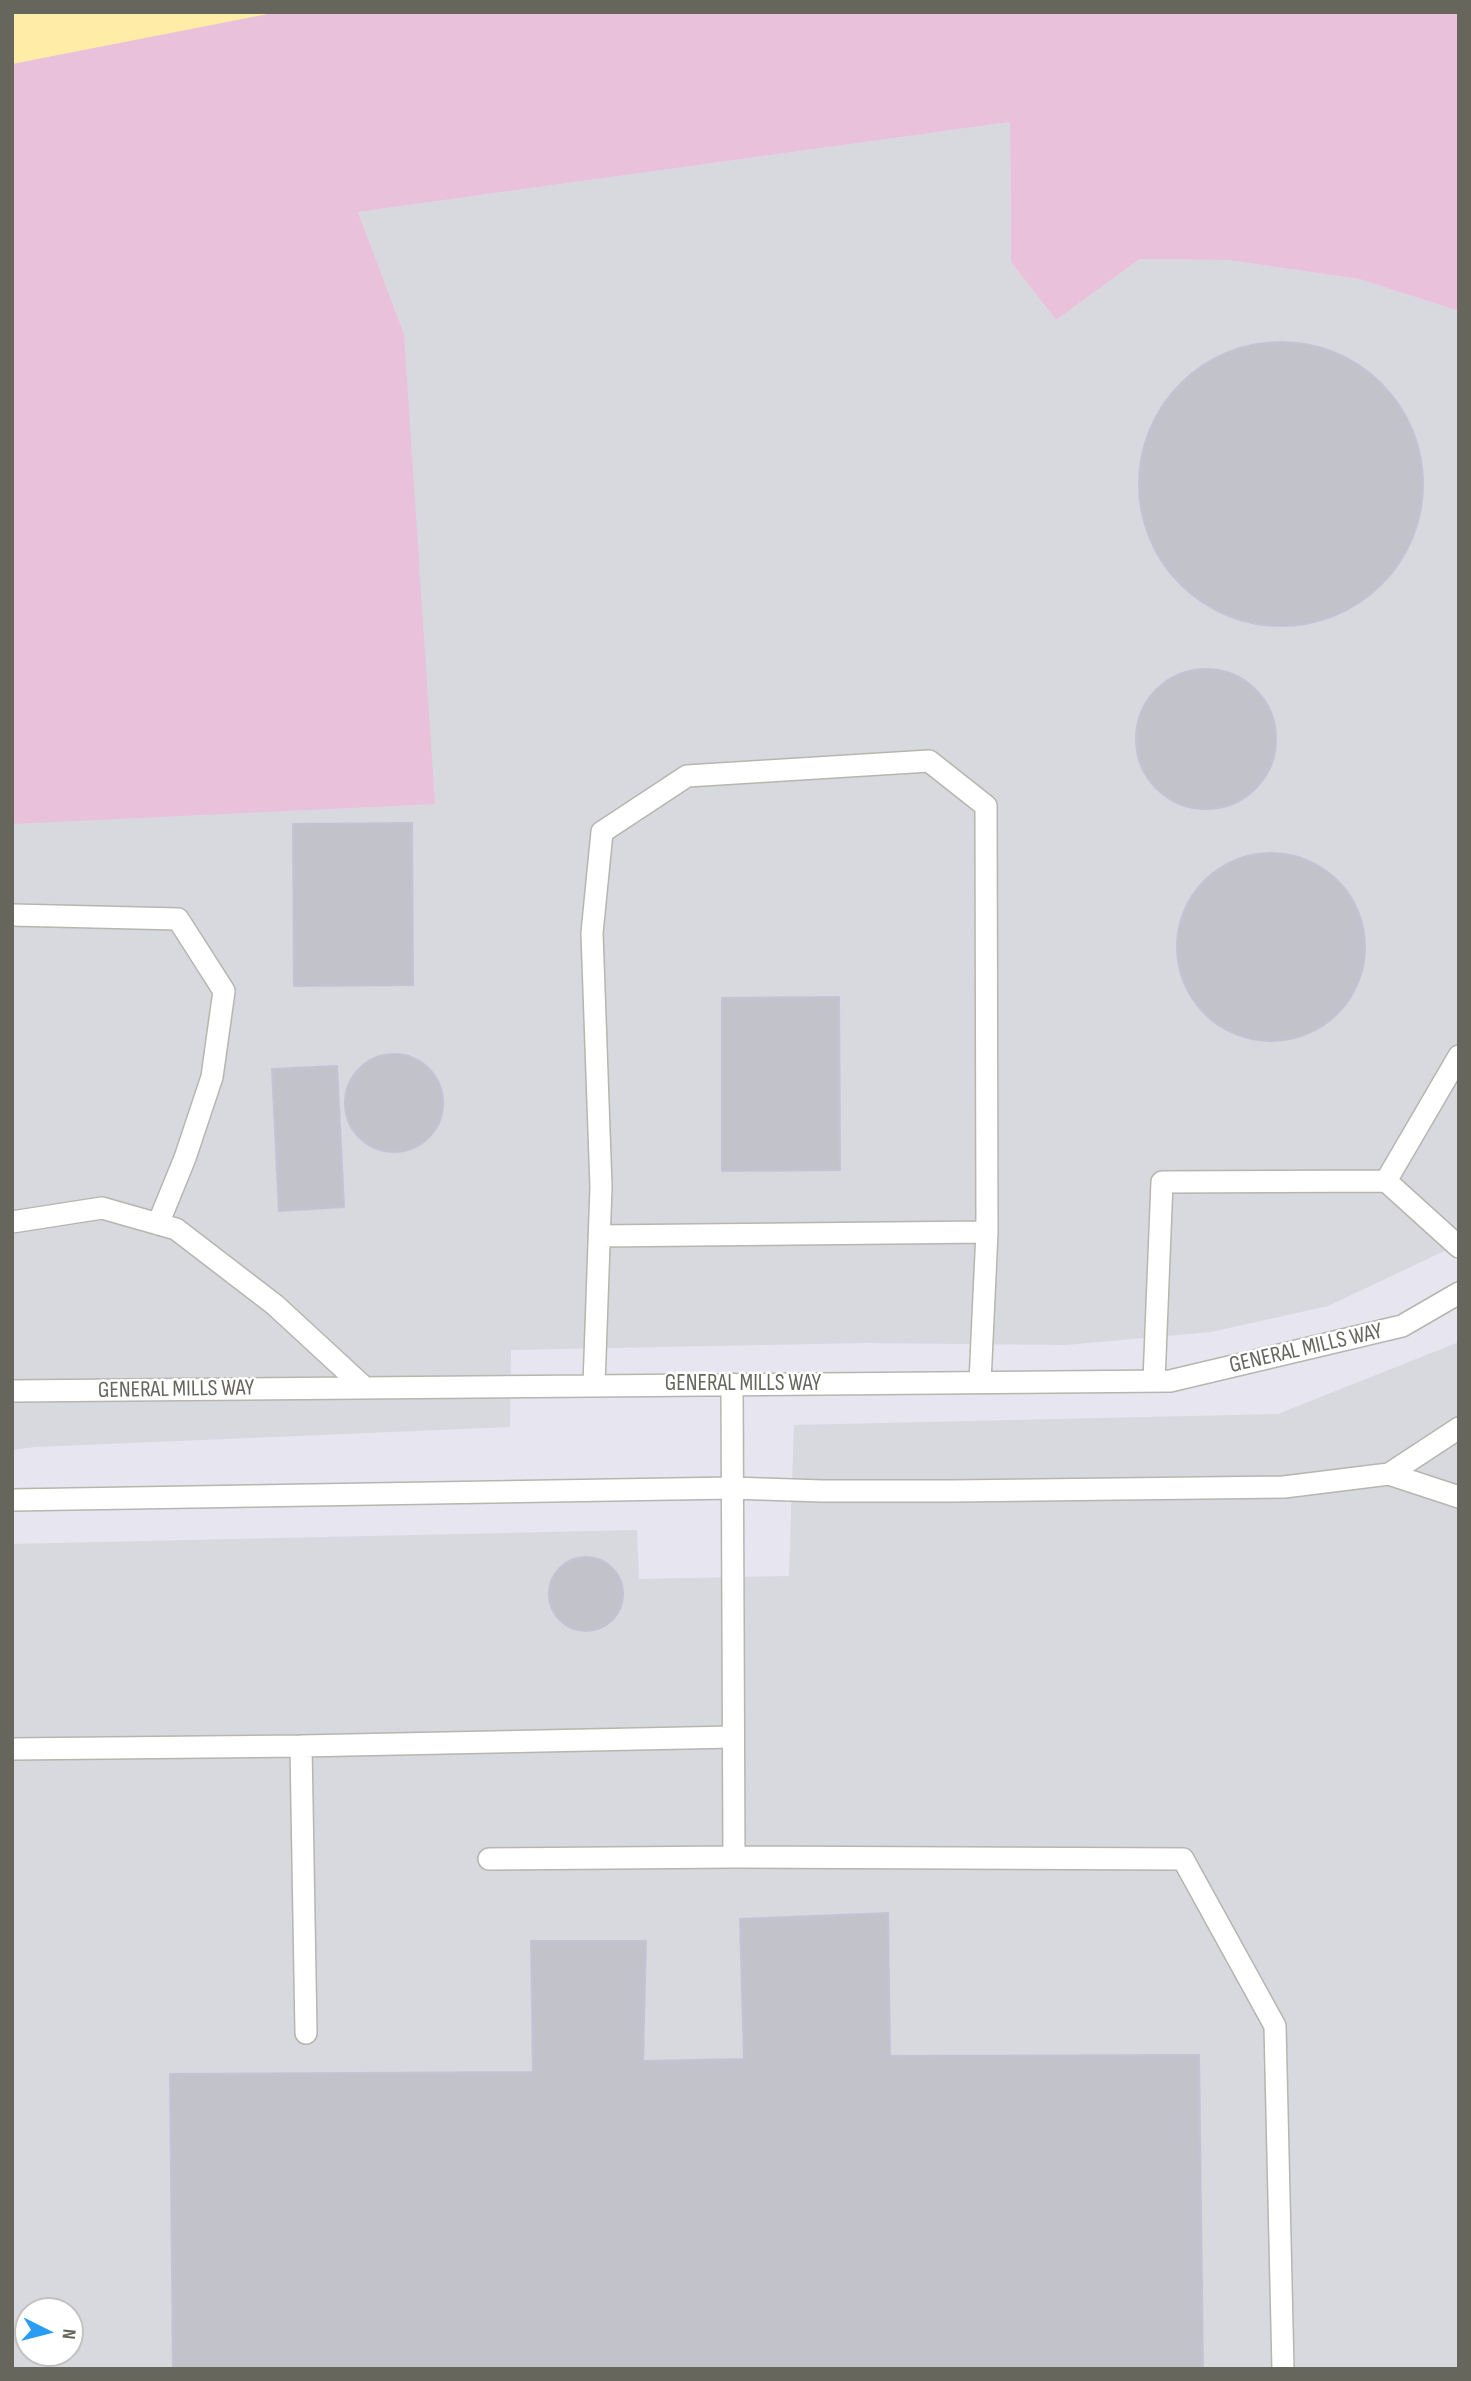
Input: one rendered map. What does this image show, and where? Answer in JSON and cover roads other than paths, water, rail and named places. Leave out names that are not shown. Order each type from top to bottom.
[{"type":"street","points":[[594,1385],[601,1187],[592,933],[602,832],[687,776],[929,761],[986,806],[987,1232],[980,1382]]},
{"type":"street","points":[[12,915],[178,919],[224,991],[212,1077],[185,1158],[158,1224]]},
{"type":"street","points":[[1386,1181],[1459,1056]]},
{"type":"street","points":[[1154,1381],[1162,1182],[1386,1181],[1459,1248]]},
{"type":"street","points":[[12,1222],[102,1208],[176,1229],[275,1305],[365,1388]]},
{"type":"street","points":[[599,1236],[987,1232]]},
{"type":"street","name":"GENERAL MILLS WAY","points":[[12,1391],[1170,1381],[1402,1326],[1459,1293]]},
{"type":"street","points":[[732,1384],[734,1857]]},
{"type":"street","points":[[1389,1474],[1459,1428]]},
{"type":"street","points":[[12,1500],[732,1488],[953,1491],[1284,1486],[1389,1474],[1459,1497]]},
{"type":"street","points":[[12,1749],[733,1737]]},
{"type":"street","points":[[301,1746],[306,2033]]},
{"type":"street","points":[[489,1859],[1183,1859],[1275,2026],[1283,2369]]}]
